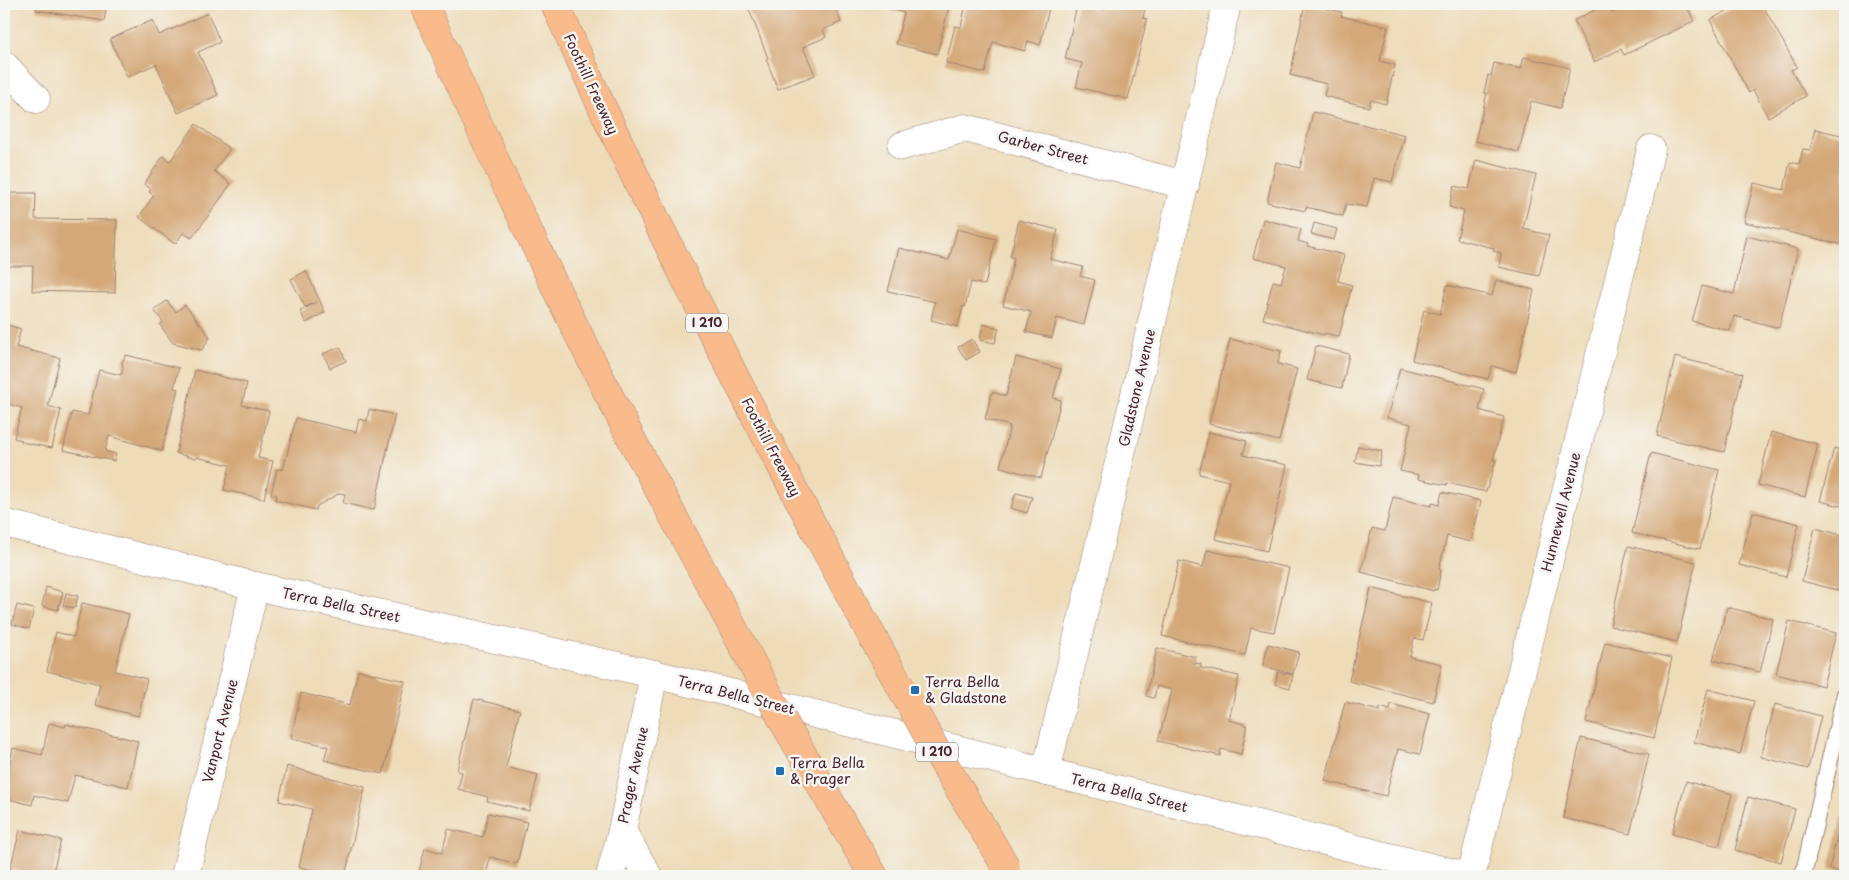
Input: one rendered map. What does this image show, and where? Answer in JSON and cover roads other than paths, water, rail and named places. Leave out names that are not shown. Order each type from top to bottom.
[{"type":"highway","points":[[424,4],[479,128],[632,438],[782,719],[874,876]]},
{"type":"highway","name":"Foothill Freeway","points":[[555,4],[650,208],[738,384],[872,636],[937,752],[1009,871]]},
{"type":"street","name":"Gladstone Avenue","points":[[1046,772],[1227,4]]},
{"type":"street","points":[[4,65],[36,99]]},
{"type":"street","name":"Garber Street","points":[[902,146],[965,128],[1184,185]]},
{"type":"street","name":"Hunnewell Avenue","points":[[1471,876],[1651,149]]},
{"type":"street","name":"Terra Bella Street","points":[[4,523],[255,586],[654,674],[1466,876]]},
{"type":"street","name":"Vanport Avenue","points":[[185,876],[255,586]]},
{"type":"street","name":"Prager Avenue","points":[[610,876],[622,831],[654,674]]},
{"type":"street","points":[[622,831],[648,876]]},
{"type":"lane","points":[[1803,876],[1845,694]]},
{"type":"place","name":"Terra Bella & Gladstone","points":[[915,690]]},
{"type":"place","name":"Terra Bella & Prager","points":[[780,771]]}]
